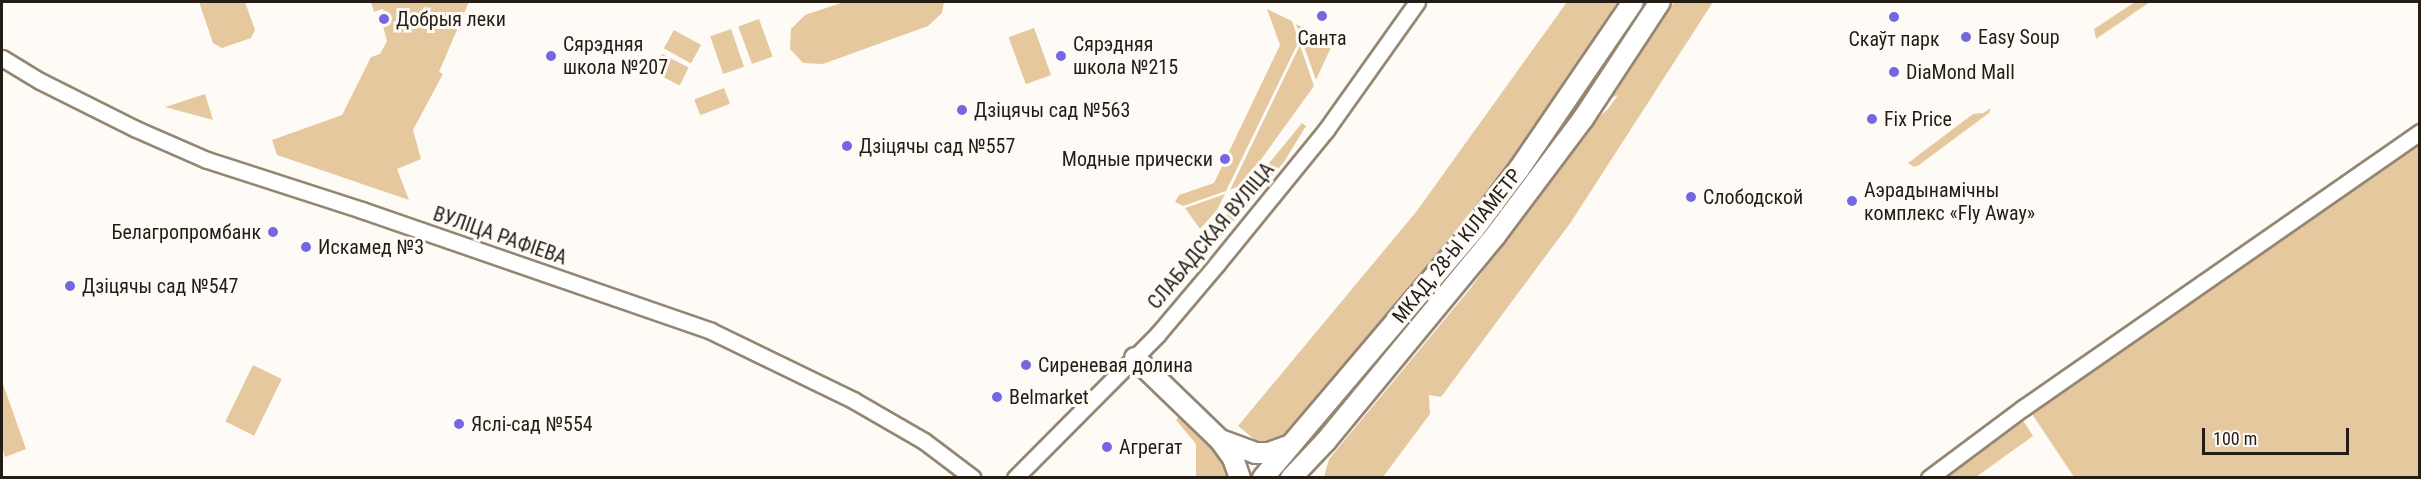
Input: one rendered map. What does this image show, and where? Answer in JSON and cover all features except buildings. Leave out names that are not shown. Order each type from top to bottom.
[{"type":"highway","name":"МКАД, 28-Ы КІЛАМЕТР","points":[[1263,477],[1294,444],[1474,230],[1519,169],[1633,2]]},
{"type":"highway","name":"МКАД, 28-Ы КІЛАМЕТР","points":[[1291,477],[1326,441],[1451,292],[1577,128],[1660,2]]},
{"type":"highway","points":[[1135,358],[1220,440],[1233,458],[1240,477]]},
{"type":"highway","points":[[1220,440],[1255,453],[1269,453],[1294,444]]},
{"type":"highway","points":[[1315,477],[1315,465],[1326,441]]},
{"type":"main road","name":"СЛАБАДСКАЯ ВУЛІЦА","points":[[1015,477],[1135,358],[1217,264],[1326,129],[1417,2]]},
{"type":"main road","name":"ВУЛІЦА РАФІЕВА","points":[[2,58],[71,97],[178,149],[711,331],[853,400],[924,441],[973,477]]},
{"type":"main road","points":[[1929,477],[2023,408],[2420,132]]},
{"type":"shaded area","points":[[199,2],[245,2],[255,30],[251,38],[222,48],[213,43]]},
{"type":"shaded area","points":[[371,2],[469,2],[439,72],[443,74],[413,130],[421,159],[397,169],[409,200],[277,155],[272,140],[342,115],[371,57],[380,54],[387,41],[383,26],[387,20],[383,9],[374,12]]},
{"type":"shaded area","points":[[844,2],[944,2],[942,13],[928,26],[823,64],[803,63],[790,49],[791,29],[805,15]]},
{"type":"shaded area","points":[[1567,2],[1617,2],[1533,132],[1468,219],[1287,435],[1273,443],[1255,440],[1238,426],[1416,212]]},
{"type":"shaded area","points":[[1674,2],[1713,2],[1571,222],[1441,397],[1429,395],[1430,414],[1383,477],[1324,477],[1329,459],[1469,290],[1594,122],[1608,109],[1618,95],[1611,98]]},
{"type":"shaded area","points":[[2135,2],[2150,2],[2096,39],[2094,29]]},
{"type":"shaded area","points":[[1267,9],[1292,21],[1299,41],[1226,191],[1183,206],[1175,202],[1179,195],[1214,183],[1280,45]]},
{"type":"shaded area","points":[[759,19],[773,57],[752,64],[738,27]]},
{"type":"shaded area","points":[[1296,24],[1333,43],[1316,80]]},
{"type":"shaded area","points":[[1034,28],[1051,75],[1026,84],[1009,37]]},
{"type":"shaded area","points":[[731,29],[744,67],[723,74],[710,36]]},
{"type":"shaded area","points":[[674,30],[701,45],[691,63],[664,48]]},
{"type":"shaded area","points":[[1300,45],[1314,86],[1260,161],[1237,187],[1230,190]]},
{"type":"shaded area","points":[[662,54],[689,68],[680,85],[653,72]]},
{"type":"shaded area","points":[[724,88],[730,104],[700,115],[694,99]]},
{"type":"shaded area","points":[[205,94],[213,120],[165,107]]},
{"type":"shaded area","points":[[1991,108],[1989,113],[1919,165],[1914,167],[1908,163],[1973,114],[1983,113]]},
{"type":"shaded area","points":[[1302,123],[1306,126],[1284,162],[1232,224],[1179,281],[1172,283],[1164,279],[1225,217]]},
{"type":"shaded area","points":[[2419,145],[2419,477],[2074,477],[2032,414]]},
{"type":"shaded area","points":[[1225,194],[1217,210],[1200,229],[1185,208]]},
{"type":"shaded area","points":[[253,365],[282,379],[254,436],[225,422]]},
{"type":"shaded area","points":[[2,381],[26,449],[5,457],[2,447]]},
{"type":"shaded area","points":[[1181,414],[1229,463],[1235,477],[1196,477],[1196,444],[1176,420]]},
{"type":"shaded area","points":[[2020,421],[2024,422],[2033,436],[1976,477],[1945,477]]},
{"type":"place","name":"Санта","points":[[1322,16]]},
{"type":"place","name":"Скаўт парк","points":[[1894,17]]},
{"type":"place","name":"Добрыя леки","points":[[384,19]]},
{"type":"place","name":"Easy Soup","points":[[1966,37]]},
{"type":"place","name":"Сярэдняя школа №207","points":[[551,56]]},
{"type":"place","name":"Сярэдняя школа №215","points":[[1061,56]]},
{"type":"place","name":"DiaMond Mall","points":[[1894,72]]},
{"type":"place","name":"Дзіцячы сад №563","points":[[962,110]]},
{"type":"place","name":"Fix Price","points":[[1872,119]]},
{"type":"place","name":"Дзіцячы сад №557","points":[[847,146]]},
{"type":"place","name":"Модные прически","points":[[1225,159]]},
{"type":"place","name":"Слободской","points":[[1691,197]]},
{"type":"place","name":"Аэрадынамічны комплекс «Fly Away»","points":[[1852,201]]},
{"type":"place","name":"Белагропромбанк","points":[[273,232]]},
{"type":"place","name":"Искамед №3","points":[[306,247]]},
{"type":"place","name":"Дзіцячы сад №547","points":[[70,286]]},
{"type":"place","name":"Сиреневая долина","points":[[1026,365]]},
{"type":"place","name":"Belmarket","points":[[997,397]]},
{"type":"place","name":"Яслі-сад №554","points":[[459,424]]},
{"type":"place","name":"Агрегат","points":[[1107,447]]}]
